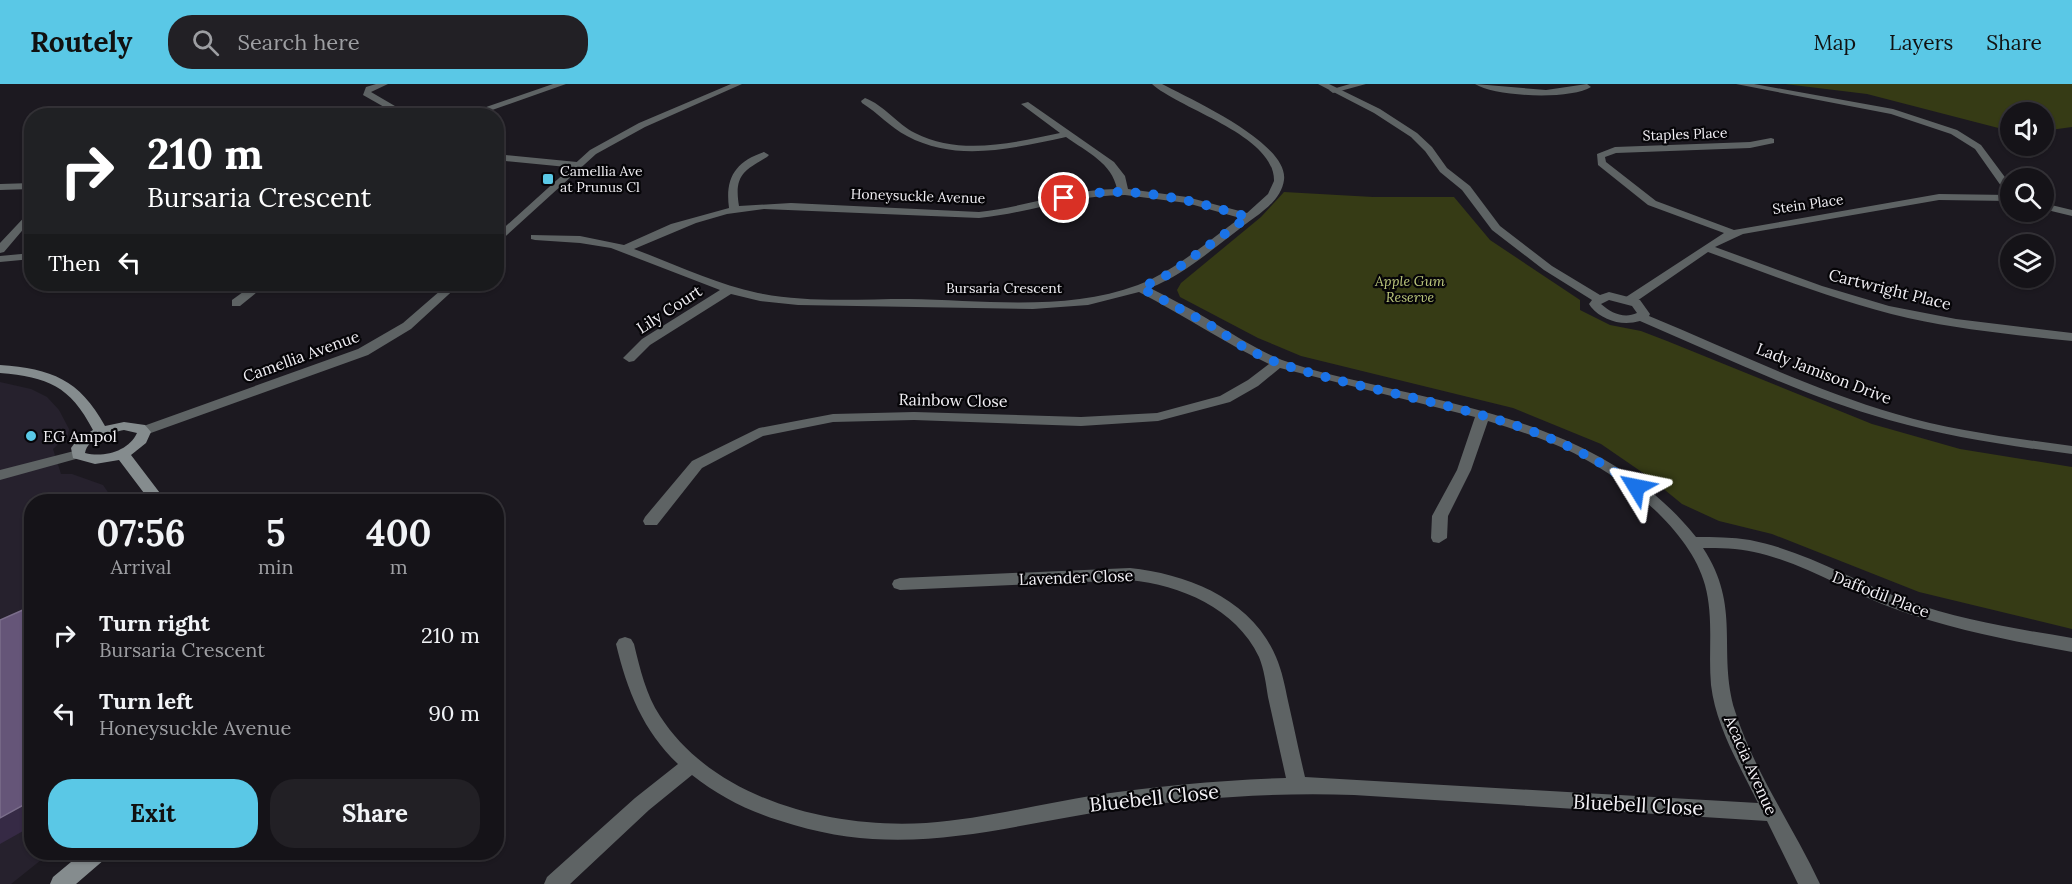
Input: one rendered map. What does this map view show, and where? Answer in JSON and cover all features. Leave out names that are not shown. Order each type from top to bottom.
[{"type":"main road","points":[[0,369],[40,374],[67,384],[93,414],[101,432]]},
{"type":"main road","points":[[133,426],[143,431],[143,437],[139,443],[122,453],[89,459],[78,453],[80,445],[101,432],[133,426]]},
{"type":"main road","points":[[122,453],[153,494]]},
{"type":"main road","points":[[61,884],[89,860]]},
{"type":"street","points":[[384,84],[369,89],[366,93],[393,108]]},
{"type":"street","points":[[488,108],[562,84]]},
{"type":"street","points":[[504,234],[577,165],[629,131],[738,84]]},
{"type":"street","name":"Bursaria Crescent","points":[[535,237],[593,241],[624,249],[729,290],[794,301],[1038,305],[1085,301],[1141,288],[1171,273],[1268,201],[1277,188],[1279,176],[1275,162],[1254,142],[1156,84]]},
{"type":"street","points":[[1322,84],[1377,111],[1414,135],[1429,149],[1443,170],[1466,188],[1496,228],[1542,264],[1599,299]]},
{"type":"street","points":[[1333,90],[1362,84]]},
{"type":"street","points":[[1479,84],[1522,92],[1570,91],[1587,87]]},
{"type":"street","points":[[1740,84],[1887,111],[1954,132],[1978,147],[2000,177]]},
{"type":"street","points":[[865,101],[909,134],[945,145],[999,147],[1068,134]]},
{"type":"street","points":[[1025,104],[1114,167],[1120,176],[1123,191]]},
{"type":"street","name":"Staples Place","points":[[1589,151],[1601,154],[1615,150],[1750,145],[1771,141]]},
{"type":"street","points":[[1601,154],[1599,159],[1601,163],[1646,199],[1665,209],[1733,233]]},
{"type":"street","points":[[734,209],[730,189],[732,179],[743,166],[764,155]]},
{"type":"street","points":[[504,158],[577,165]]},
{"type":"street","points":[[0,187],[24,186]]},
{"type":"street","name":"Honeysuckle Avenue","points":[[624,249],[685,221],[734,209],[782,206],[980,215],[1025,209],[1081,194],[1123,191],[1178,197],[1248,217]]},
{"type":"street","name":"Stein Place","points":[[1630,300],[1706,248],[1733,233],[1939,197],[2000,198]]},
{"type":"street","points":[[2054,209],[2072,213]]},
{"type":"street","points":[[0,250],[24,222]]},
{"type":"street","name":"Cartwright Place","points":[[1706,248],[1840,296],[1897,312],[1969,325],[2072,337]]},
{"type":"street","points":[[0,259],[24,257]]},
{"type":"street","name":"Acacia Avenue","points":[[1141,288],[1210,325],[1248,350],[1278,363],[1483,414],[1547,436],[1604,465],[1646,494],[1692,543],[1704,560],[1718,601],[1721,628],[1719,676],[1730,725],[1809,884]]},
{"type":"street","name":"Lily Court","points":[[629,358],[646,342],[729,290]]},
{"type":"street","points":[[236,303],[252,291]]},
{"type":"street","name":"Camellia Avenue","points":[[143,431],[363,352],[407,326],[446,291]]},
{"type":"street","points":[[1616,296],[1630,300],[1644,310],[1641,317],[1622,319],[1607,315],[1595,304],[1599,299],[1616,296]]},
{"type":"street","name":"Lady Jamison Drive","points":[[1641,317],[1827,396],[1893,418],[1960,434],[2072,450]]},
{"type":"street","name":"Rainbow Close","points":[[651,521],[669,491],[693,469],[733,443],[781,426],[811,420],[854,416],[1102,421],[1145,419],[1194,410],[1225,399],[1254,383],[1278,363]]},
{"type":"street","points":[[1439,538],[1440,516],[1464,470],[1483,414]]},
{"type":"street","points":[[0,475],[78,453]]},
{"type":"street","name":"Daffodil Place","points":[[1692,543],[1733,543],[1761,548],[1807,564],[1883,598],[1926,613],[1994,630],[2072,645]]},
{"type":"street","name":"Lavender Close","points":[[900,584],[1130,574],[1166,580],[1211,597],[1243,621],[1268,655],[1297,785]]},
{"type":"street","name":"Bluebell Close","points":[[625,644],[644,705],[660,732],[692,764],[726,787],[777,810],[835,826],[902,833],[964,828],[1155,795],[1297,785],[1772,813]]},
{"type":"street","points":[[555,884],[642,804],[692,764]]},
{"type":"shaded area","points":[[0,382],[31,389],[47,397],[59,410],[69,429],[68,435],[53,449],[61,474],[72,474],[103,485],[109,494],[24,494],[24,860],[41,860],[11,884],[0,884]]},
{"type":"green space","points":[[1785,84],[2072,84],[2072,127],[2054,129],[2054,102],[2000,102],[2000,128],[1867,94]]},
{"type":"green space","name":"Apple Gum Reserve","points":[[1284,192],[1373,197],[1454,197],[1490,240],[1580,300],[1580,310],[1610,325],[1641,331],[1872,424],[1960,449],[2072,467],[2072,629],[1919,592],[1772,534],[1719,521],[1682,504],[1649,477],[1601,444],[1513,408],[1301,356],[1258,338],[1180,297],[1177,290],[1181,283],[1261,217]]},
{"type":"building","points":[[24,610],[24,805],[0,818],[0,620]]},
{"type":"place","name":"Camellia Ave at Prunus Cl","points":[[548,179]]},
{"type":"place","name":"EG Ampol","points":[[31,436]]},
{"type":"route","points":[[1064,198],[1105,192],[1149,193],[1188,199],[1248,217],[1171,273],[1141,288],[1210,325],[1248,350],[1278,363],[1513,423],[1581,451],[1636,487]]}]
